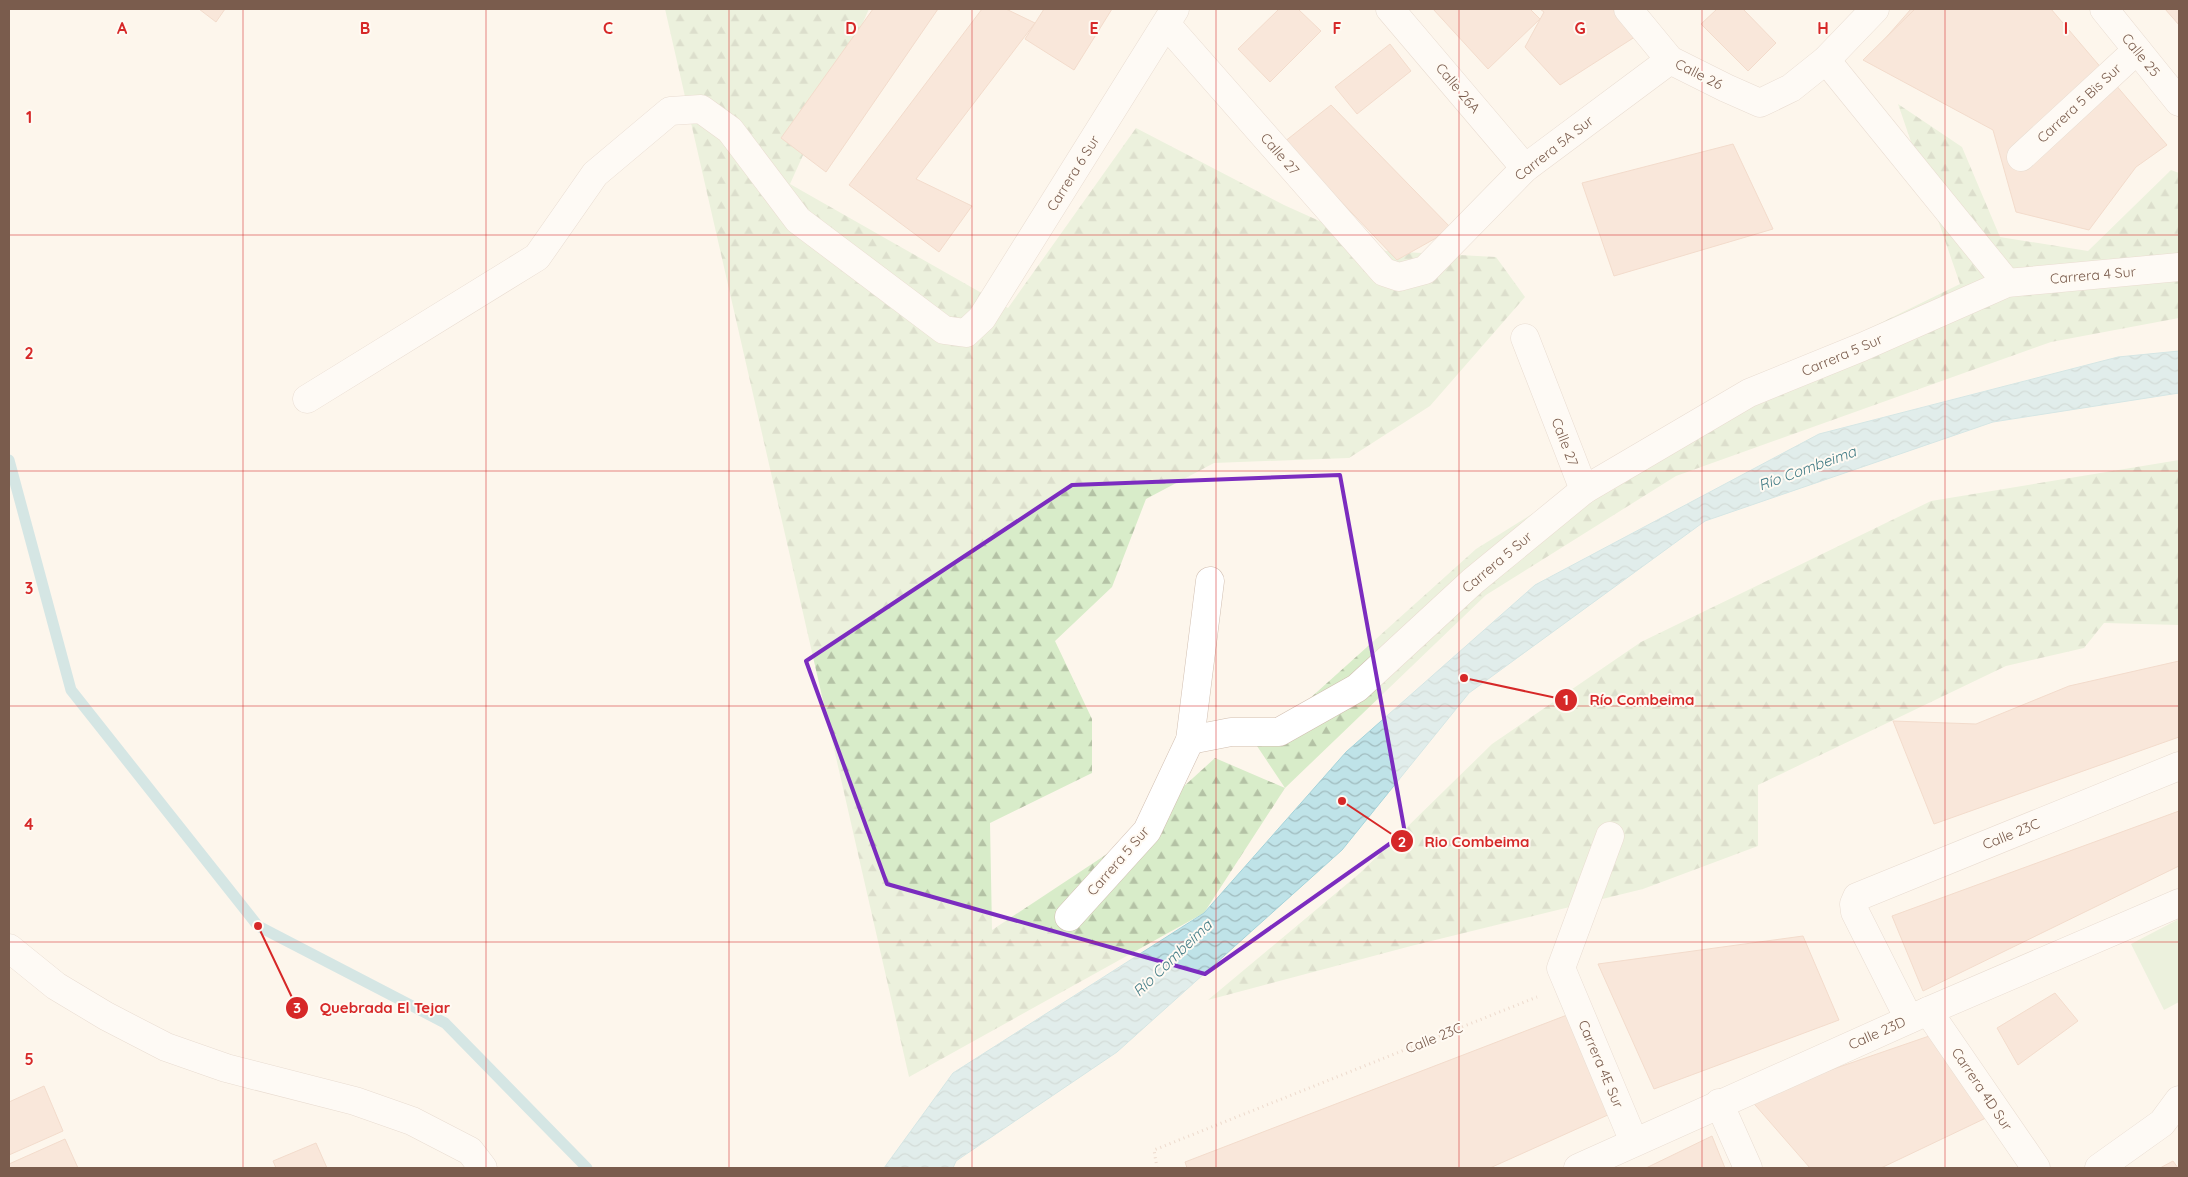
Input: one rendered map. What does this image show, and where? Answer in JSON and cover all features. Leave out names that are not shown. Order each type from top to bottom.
[{"type":"street","name":"Calle 26A","points":[[1390,9],[1525,168]]},
{"type":"street","name":"Calle 26","points":[[1628,9],[1670,60],[1726,88],[1760,102],[1791,88],[1826,60]]},
{"type":"street","points":[[1875,9],[1826,60],[2007,283]]},
{"type":"street","name":"Calle 25","points":[[2104,9],[2179,102]]},
{"type":"street","name":"Calle 27","points":[[1171,17],[1384,272],[1399,276]]},
{"type":"street","name":"Carrera 6 Sur","points":[[307,399],[537,257],[595,174],[670,111],[702,109],[730,130],[798,220],[944,330],[966,334],[982,318],[1171,17]]},
{"type":"street","name":"Carrera 5 Bis Sur","points":[[2021,157],[2137,50]]},
{"type":"street","name":"Carrera 5A Sur","points":[[1399,276],[1425,270],[1525,168],[1670,60]]},
{"type":"street","name":"Carrera 4 Sur","points":[[2007,283],[2179,267]]},
{"type":"street","name":"Carrera 5 Sur","points":[[1069,917],[1147,831],[1190,740],[1232,732],[1279,732],[1357,688],[1473,581],[1584,490],[1749,393],[1862,347],[2007,283]]},
{"type":"street","name":"Calle 27","points":[[1525,338],[1584,490]]},
{"type":"street","points":[[1190,740],[1210,581]]},
{"type":"street","name":"Calle 23C","points":[[1855,912],[1854,904],[1857,897],[2179,766]]},
{"type":"street","points":[[1568,985],[1561,968],[1610,836]]},
{"type":"street","name":"Calle 23D","points":[[1578,1168],[1918,1015],[2179,903]]},
{"type":"street","name":"Carrera 4D Sur","points":[[1855,912],[1918,1015],[2036,1168]]},
{"type":"street","points":[[9,948],[56,986],[106,1016],[166,1048],[226,1068],[355,1101],[412,1121],[470,1150],[483,1168]]},
{"type":"street","name":"Carrera 4E Sur","points":[[1568,985],[1634,1142]]},
{"type":"street","points":[[2098,1168],[2162,1124],[2179,1100]]},
{"type":"street","points":[[1719,1103],[1748,1168]]},
{"type":"path","name":"Calle 23C","points":[[1157,1168],[1154,1150],[1568,985]]},
{"type":"highlighted area","points":[[1340,475],[1405,833],[1205,974],[887,884],[806,661],[1072,485]]},
{"type":"green space","points":[[665,9],[869,9],[790,184],[1008,308],[1136,128],[1284,205],[1386,251],[1496,257],[1525,297],[1430,406],[1349,458],[1214,463],[1146,499],[1112,587],[1055,641],[1092,719],[1092,773],[990,823],[992,930],[1116,848],[1215,758],[1285,788],[1204,913],[909,1077]]},
{"type":"green space","points":[[1898,104],[1962,147],[2000,237],[2088,251],[2171,170],[2179,173],[2179,318],[2051,342],[1676,476],[1486,595],[1285,788],[1257,746],[1476,549],[1683,420],[1960,284]]},
{"type":"green space","points":[[2179,460],[2179,625],[2104,623],[2084,648],[2006,666],[1758,785],[1758,846],[1643,889],[1411,946],[1208,1000],[1360,873],[1492,744],[1641,642],[1931,501]]},
{"type":"green space","points":[[2179,919],[2179,1002],[2164,1010],[2131,944]]},
{"type":"water","points":[[2179,351],[2179,393],[1993,422],[1705,521],[1469,693],[1342,850],[1117,1052],[956,1161],[953,1168],[884,1168],[953,1073],[1204,913],[1346,752],[1535,585],[1819,434],[2118,357]]},
{"type":"building","points":[[199,9],[225,9],[216,22]]},
{"type":"building","points":[[873,9],[938,9],[826,172],[781,138]]},
{"type":"building","points":[[982,9],[1006,9],[1035,23],[916,179],[972,206],[939,252],[849,185]]},
{"type":"building","points":[[1044,9],[1112,9],[1074,70],[1025,39]]},
{"type":"building","points":[[1279,9],[1298,9],[1321,31],[1270,82],[1238,49]]},
{"type":"building","points":[[1433,9],[1530,9],[1540,19],[1488,69]]},
{"type":"building","points":[[1540,9],[1619,9],[1641,33],[1560,85],[1525,47],[1544,12]]},
{"type":"building","points":[[1717,9],[1743,9],[1776,43],[1748,71],[1701,24]]},
{"type":"building","points":[[1911,9],[1914,9],[1975,63],[1946,96],[1883,41]]},
{"type":"building","points":[[1915,9],[2051,9],[2167,145],[2136,167],[2089,230],[2016,212],[1993,130],[1863,60]]},
{"type":"building","points":[[2165,9],[2179,9],[2179,25]]},
{"type":"building","points":[[1390,44],[1411,71],[1357,114],[1335,87]]},
{"type":"building","points":[[1331,105],[1452,229],[1397,260],[1284,142]]},
{"type":"building","points":[[1733,144],[1773,229],[1614,276],[1582,183]]},
{"type":"building","points":[[2179,661],[2179,737],[1934,824],[1893,721],[1976,724],[2069,686]]},
{"type":"building","points":[[2179,811],[2179,866],[1923,991],[1892,916]]},
{"type":"building","points":[[1803,936],[1839,1020],[1654,1089],[1598,964]]},
{"type":"building","points":[[2055,993],[2078,1021],[2018,1065],[1997,1028]]},
{"type":"building","points":[[1567,1015],[1610,1114],[1490,1168],[1187,1168],[1185,1162]]},
{"type":"building","points":[[1935,1034],[1988,1117],[1881,1168],[1810,1168],[1749,1098]]},
{"type":"building","points":[[44,1086],[63,1131],[9,1155],[9,1102]]},
{"type":"building","points":[[1712,1136],[1725,1168],[1646,1168]]},
{"type":"building","points":[[65,1139],[78,1168],[9,1168],[9,1164]]},
{"type":"building","points":[[316,1143],[327,1168],[276,1168],[273,1161]]},
{"type":"building","points":[[2173,1161],[2178,1168],[2160,1168]]},
{"type":"waterway","points":[[9,460],[71,690],[258,926],[445,1023],[587,1168]]},
{"type":"place","name":"Río Combeima","points":[[1464,678]]},
{"type":"place","name":"Rio Combeima","points":[[1342,801]]},
{"type":"place","name":"Quebrada El Tejar","points":[[258,926]]}]
